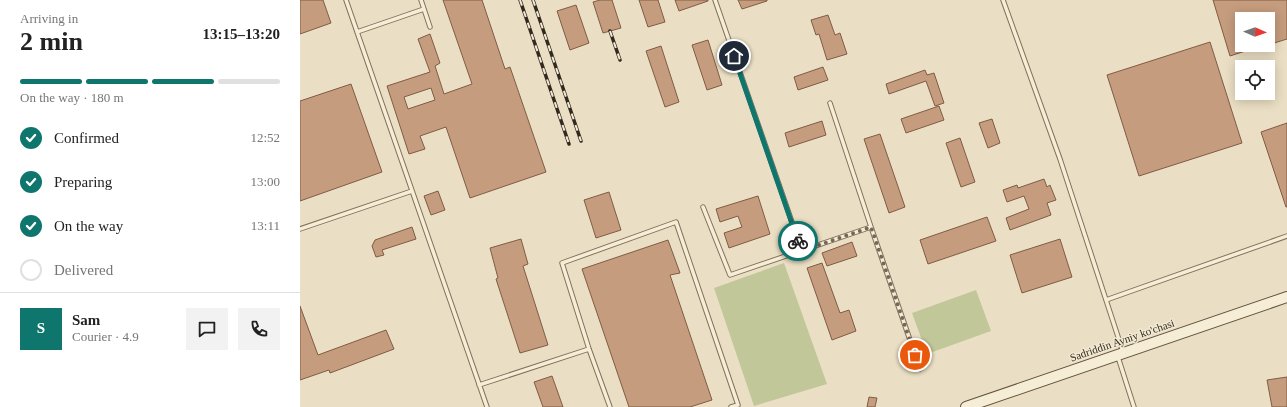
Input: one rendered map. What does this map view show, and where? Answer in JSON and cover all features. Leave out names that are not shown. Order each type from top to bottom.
[{"type":"street","name":"Sadriddin Ayniy ko'chasi","points":[[966,407],[976,405],[1120,353],[1287,296]]},
{"type":"lane","points":[[346,0],[487,407]]},
{"type":"lane","points":[[421,0],[430,27]]},
{"type":"lane","points":[[714,0],[802,251]]},
{"type":"lane","points":[[1003,0],[1060,159],[1106,300],[1134,407]]},
{"type":"lane","points":[[357,32],[424,9]]},
{"type":"lane","points":[[830,103],[920,369]]},
{"type":"lane","points":[[300,229],[412,191]]},
{"type":"lane","points":[[703,207],[730,275],[871,227]]},
{"type":"lane","points":[[610,407],[589,349],[562,263],[676,222],[738,405],[731,407]]},
{"type":"lane","points":[[1106,300],[1287,236]]},
{"type":"lane","points":[[480,385],[589,349]]},
{"type":"green space","points":[[784,263],[827,384],[754,406],[714,288]]},
{"type":"green space","points":[[976,290],[991,331],[927,354],[912,313]]},
{"type":"building","points":[[300,0],[323,0],[331,23],[300,34]]},
{"type":"building","points":[[443,0],[482,0],[505,69],[510,67],[546,172],[470,198],[446,127],[420,136],[425,149],[409,154],[387,86],[430,72],[418,39],[430,34],[440,63],[435,66],[444,94],[472,84]],"holes":[[[431,88],[435,100],[408,109],[404,97]]]},
{"type":"building","points":[[600,0],[612,0],[621,28],[603,33],[593,2]]},
{"type":"building","points":[[639,0],[658,0],[665,22],[648,27]]},
{"type":"building","points":[[675,0],[708,0],[708,1],[679,11]]},
{"type":"building","points":[[738,0],[767,0],[767,1],[742,9]]},
{"type":"building","points":[[1213,0],[1287,0],[1287,39],[1275,43],[1275,12],[1235,12],[1235,52],[1242,52],[1230,56]]},
{"type":"building","points":[[576,5],[589,43],[570,50],[557,11]]},
{"type":"building","points":[[828,15],[835,35],[840,33],[847,54],[827,60],[819,34],[816,35],[811,20]]},
{"type":"building","points":[[708,40],[722,85],[707,90],[692,45]]},
{"type":"building","points":[[1210,42],[1242,143],[1139,176],[1107,75]]},
{"type":"building","points":[[661,46],[679,102],[665,107],[646,51]]},
{"type":"building","points":[[823,67],[828,80],[798,90],[794,77]]},
{"type":"building","points":[[925,70],[927,75],[934,73],[944,103],[935,106],[926,81],[889,94],[886,84]]},
{"type":"building","points":[[351,84],[382,172],[300,201],[300,101]]},
{"type":"building","points":[[939,106],[944,120],[906,133],[901,119]]},
{"type":"building","points":[[992,119],[1000,143],[988,148],[979,123]]},
{"type":"building","points":[[822,121],[826,135],[789,147],[785,133]]},
{"type":"building","points":[[1287,123],[1287,207],[1286,207],[1261,132]]},
{"type":"building","points":[[880,134],[905,207],[889,213],[864,139]]},
{"type":"building","points":[[960,138],[975,182],[961,187],[946,143]]},
{"type":"building","points":[[1044,179],[1047,187],[1050,185],[1056,200],[1047,203],[1051,215],[1010,230],[1006,218],[1029,209],[1024,196],[1007,202],[1003,190],[1017,185],[1018,188]]},
{"type":"building","points":[[438,191],[445,210],[431,215],[424,196]]},
{"type":"building","points":[[609,192],[621,230],[596,238],[584,200]]},
{"type":"building","points":[[758,196],[770,234],[729,248],[724,233],[742,227],[738,216],[720,222],[716,209]]},
{"type":"building","points":[[987,217],[996,241],[928,264],[920,240]]},
{"type":"building","points":[[412,227],[416,239],[382,250],[384,255],[376,257],[372,246],[375,240]]},
{"type":"building","points":[[521,239],[528,264],[523,266],[548,345],[520,353],[496,279],[498,278],[490,248]]},
{"type":"building","points":[[1060,239],[1072,277],[1022,293],[1010,255]]},
{"type":"building","points":[[668,240],[680,273],[670,275],[712,400],[690,407],[629,407],[582,269]]},
{"type":"building","points":[[852,242],[857,256],[827,266],[822,253]]},
{"type":"building","points":[[822,263],[840,313],[849,310],[856,331],[832,340],[807,268]]},
{"type":"building","points":[[300,306],[318,355],[386,330],[394,349],[330,373],[329,370],[300,380]]},
{"type":"building","points":[[552,376],[563,407],[543,407],[534,382]]},
{"type":"building","points":[[1287,377],[1287,407],[1272,407],[1267,380]]},
{"type":"building","points":[[869,397],[877,398],[875,407],[867,407]]},
{"type":"railway","points":[[520,0],[569,144]]},
{"type":"railway","points":[[533,0],[581,141]]},
{"type":"railway","points":[[610,31],[620,60]]},
{"type":"way so far","points":[[798,241],[802,251],[871,227],[915,355]]},
{"type":"route","points":[[734,56],[798,241]]}]
